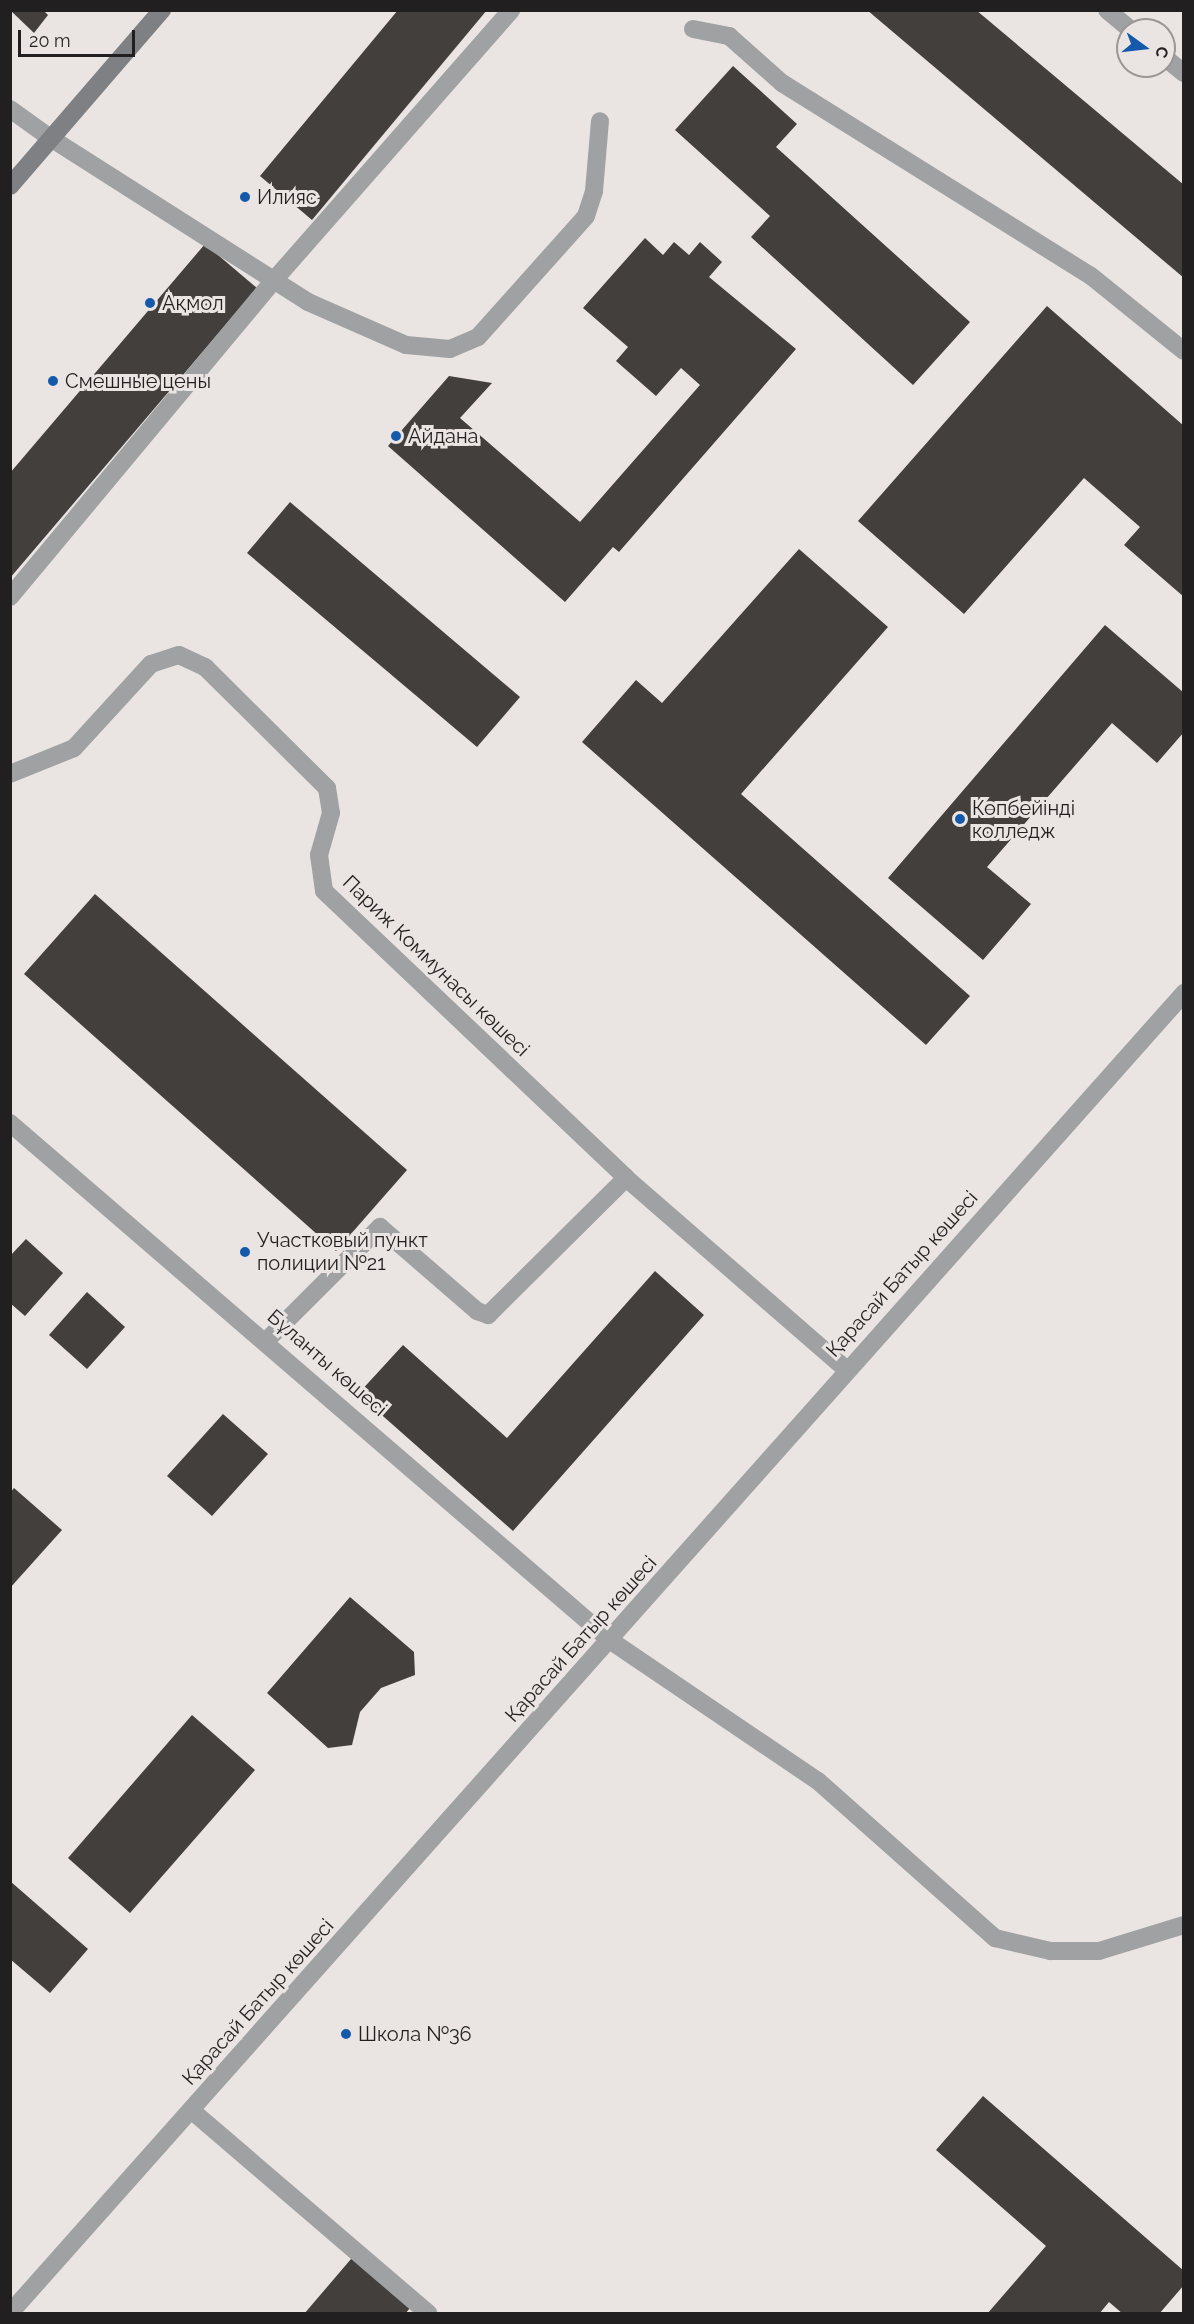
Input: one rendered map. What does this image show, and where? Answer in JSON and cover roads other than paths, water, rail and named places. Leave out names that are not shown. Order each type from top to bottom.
[{"type":"main road","points":[[10,186],[49,137],[162,10]]},
{"type":"street","points":[[10,597],[275,279],[511,10]]},
{"type":"street","points":[[693,29],[729,36],[782,83],[1091,276],[1184,351]]},
{"type":"street","points":[[10,109],[49,137],[308,302],[406,345],[450,349],[478,337],[586,216],[594,191],[600,121]]},
{"type":"street","name":"Париж Коммунасы көшесі","points":[[10,774],[74,748],[151,664],[179,655],[205,667],[327,788],[331,813],[320,855],[324,891],[626,1178],[847,1370]]},
{"type":"street","name":"Қарасай Батыр көшесі","points":[[10,2313],[611,1641],[847,1370],[1184,993]]},
{"type":"street","name":"Бұланты көшесі","points":[[10,1123],[267,1340],[611,1641],[818,1781],[995,1938],[1050,1951],[1099,1951],[1184,1925]]},
{"type":"street","points":[[267,1340],[380,1227],[477,1311],[488,1315],[626,1178]]},
{"type":"street","points":[[191,2110],[429,2313]]},
{"type":"place","name":"Илияс","points":[[245,197]]},
{"type":"place","name":"Ақмол","points":[[150,303]]},
{"type":"place","name":"Смешные цены","points":[[53,381]]},
{"type":"place","name":"Айдана","points":[[396,436]]},
{"type":"place","name":"Көпбейінді колледж","points":[[960,819]]},
{"type":"place","name":"Участковый пункт полиции №21","points":[[245,1252]]},
{"type":"place","name":"Школа №36","points":[[346,2034]]}]
